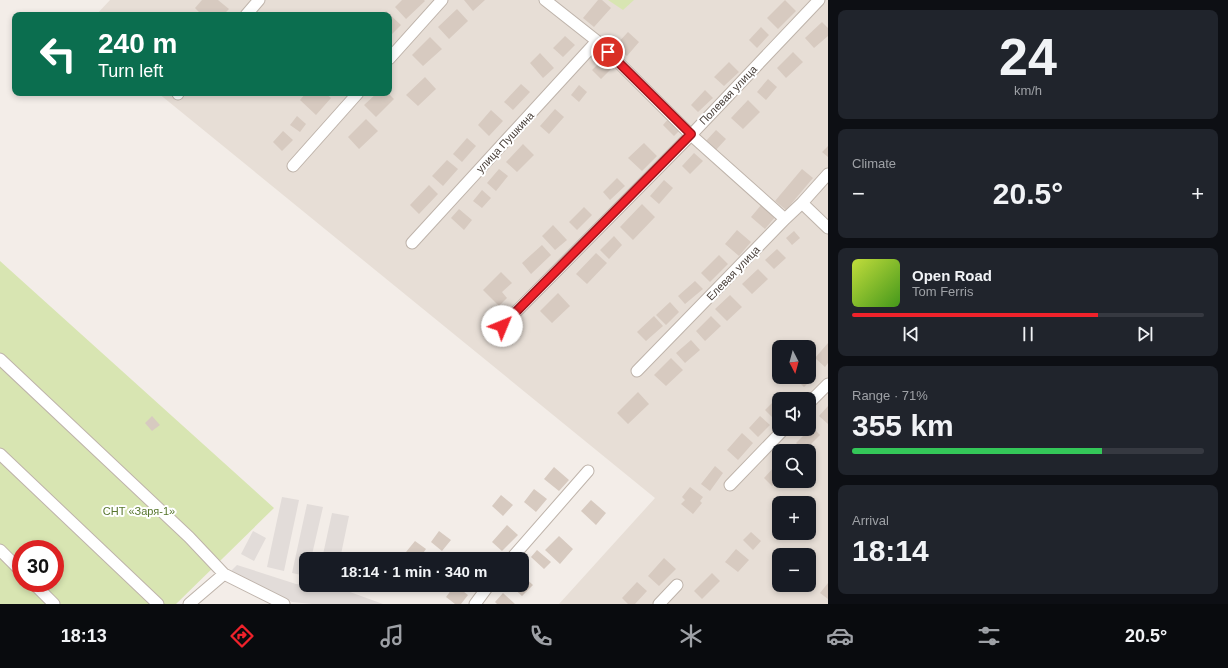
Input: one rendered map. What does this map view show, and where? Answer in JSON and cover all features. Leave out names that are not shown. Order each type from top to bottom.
[{"type":"street","points":[[249,12],[259,0]]},
{"type":"street","points":[[392,56],[442,0]]},
{"type":"street","points":[[545,0],[597,41],[691,134],[785,219]]},
{"type":"street","name":"Полевая улица","points":[[502,326],[691,134],[819,0]]},
{"type":"street","name":"улица Пушкина","points":[[412,243],[597,41]]},
{"type":"street","points":[[293,166],[355,96]]},
{"type":"street","name":"Елевая улица","points":[[637,371],[802,203],[828,174]]},
{"type":"street","points":[[802,203],[828,228]]},
{"type":"street","points":[[0,359],[189,538],[224,574],[284,604]]},
{"type":"street","points":[[816,397],[828,384]]},
{"type":"street","points":[[730,485],[777,436]]},
{"type":"street","points":[[0,454],[158,604]]},
{"type":"street","points":[[517,552],[588,471]]},
{"type":"street","points":[[0,550],[12,562]]},
{"type":"street","points":[[189,604],[224,574]]},
{"type":"street","points":[[659,604],[677,585]]},
{"type":"street","points":[[42,592],[54,604]]},
{"type":"street","points":[[475,604],[484,592]]},
{"type":"shaded area","points":[[110,0],[828,0],[828,604],[559,604],[655,498],[162,96],[392,96],[392,12],[99,12]]},
{"type":"shaded area","points":[[282,497],[299,500],[284,571],[267,567]]},
{"type":"shaded area","points":[[307,504],[323,507],[313,552],[299,552],[299,574],[292,573]]},
{"type":"shaded area","points":[[332,513],[349,516],[341,552],[324,552]]},
{"type":"shaded area","points":[[253,531],[266,538],[254,561],[241,554]]},
{"type":"shaded area","points":[[237,565],[299,584],[299,592],[350,592],[383,604],[312,604],[292,602],[229,573]]},
{"type":"green space","points":[[608,0],[634,0],[623,10]]},
{"type":"green space","name":"СНТ «Заря-1»","points":[[0,261],[274,508],[176,604],[0,604]]},
{"type":"building","points":[[202,0],[218,0],[229,9],[226,12],[199,12],[195,8]]},
{"type":"building","points":[[402,0],[425,1],[406,19],[395,7]]},
{"type":"building","points":[[464,0],[485,0],[473,11]]},
{"type":"building","points":[[598,0],[602,0],[611,8],[594,27],[583,18]]},
{"type":"building","points":[[785,0],[796,11],[778,29],[767,18]]},
{"type":"building","points":[[457,9],[468,21],[449,39],[438,27]]},
{"type":"building","points":[[392,17],[401,25],[392,34]]},
{"type":"building","points":[[822,22],[828,28],[828,36],[814,48],[805,38]]},
{"type":"building","points":[[761,27],[769,35],[757,48],[749,40]]},
{"type":"building","points":[[628,32],[639,42],[627,56],[615,46]]},
{"type":"building","points":[[565,36],[575,45],[563,57],[553,48]]},
{"type":"building","points":[[430,37],[442,49],[423,66],[412,55]]},
{"type":"building","points":[[793,52],[803,62],[786,78],[777,68]]},
{"type":"building","points":[[540,53],[554,68],[543,78],[530,63]]},
{"type":"building","points":[[604,58],[613,67],[601,79],[592,70]]},
{"type":"building","points":[[729,62],[739,72],[724,86],[714,77]]},
{"type":"building","points":[[425,77],[436,89],[418,106],[406,95]]},
{"type":"building","points":[[768,79],[777,87],[766,100],[757,92]]},
{"type":"building","points":[[521,84],[530,92],[513,110],[504,102]]},
{"type":"building","points":[[579,85],[587,92],[579,102],[571,95]]},
{"type":"building","points":[[705,90],[713,98],[698,112],[691,105]]},
{"type":"building","points":[[303,96],[329,96],[331,98],[316,115],[300,100]]},
{"type":"building","points":[[374,96],[391,96],[394,99],[376,117],[364,105]]},
{"type":"building","points":[[748,100],[760,112],[743,129],[731,118]]},
{"type":"building","points":[[555,109],[564,117],[549,134],[540,126]]},
{"type":"building","points":[[491,110],[503,121],[489,136],[478,125]]},
{"type":"building","points":[[297,116],[306,124],[300,132],[290,125]]},
{"type":"building","points":[[669,118],[681,129],[674,136],[663,125]]},
{"type":"building","points":[[366,119],[378,131],[359,149],[348,137]]},
{"type":"building","points":[[716,130],[726,139],[715,151],[705,142]]},
{"type":"building","points":[[283,131],[293,140],[282,151],[273,142]]},
{"type":"building","points":[[467,138],[476,146],[462,162],[453,154]]},
{"type":"building","points":[[644,143],[657,156],[642,171],[628,158]]},
{"type":"building","points":[[523,144],[534,155],[517,172],[506,162]]},
{"type":"building","points":[[828,146],[828,157],[822,152]]},
{"type":"building","points":[[694,153],[703,161],[690,174],[682,166]]},
{"type":"building","points":[[447,160],[458,169],[443,186],[432,176]]},
{"type":"building","points":[[499,169],[508,176],[496,191],[487,183]]},
{"type":"building","points":[[802,169],[813,178],[786,210],[775,201]]},
{"type":"building","points":[[617,178],[625,186],[610,200],[603,192]]},
{"type":"building","points":[[664,180],[673,188],[659,204],[650,196]]},
{"type":"building","points":[[429,185],[438,194],[419,214],[410,205]]},
{"type":"building","points":[[482,190],[491,198],[482,208],[473,201]]},
{"type":"building","points":[[642,204],[655,217],[633,240],[620,227]]},
{"type":"building","points":[[762,204],[776,216],[765,229],[751,217]]},
{"type":"building","points":[[584,207],[592,215],[577,230],[569,222]]},
{"type":"building","points":[[459,209],[472,220],[464,230],[451,218]]},
{"type":"building","points":[[553,225],[567,240],[555,250],[542,236]]},
{"type":"building","points":[[737,230],[751,242],[739,256],[725,244]]},
{"type":"building","points":[[794,231],[800,238],[792,245],[786,238]]},
{"type":"building","points":[[614,236],[622,245],[609,259],[600,250]]},
{"type":"building","points":[[542,245],[551,255],[531,274],[522,263]]},
{"type":"building","points":[[777,249],[786,258],[774,269],[765,260]]},
{"type":"building","points":[[596,253],[607,263],[587,284],[576,274]]},
{"type":"building","points":[[719,255],[728,264],[710,282],[701,273]]},
{"type":"building","points":[[758,269],[768,279],[752,294],[742,284]]},
{"type":"building","points":[[501,272],[512,283],[502,292],[507,298],[499,306],[483,290]]},
{"type":"building","points":[[695,281],[703,289],[685,304],[678,296]]},
{"type":"building","points":[[558,293],[570,306],[552,323],[540,311]]},
{"type":"building","points":[[730,295],[742,307],[727,321],[715,309]]},
{"type":"building","points":[[670,302],[679,312],[666,325],[656,315]]},
{"type":"building","points":[[654,316],[663,326],[646,341],[637,332]]},
{"type":"building","points":[[711,316],[721,326],[705,341],[696,331]]},
{"type":"building","points":[[691,340],[700,350],[685,363],[676,353]]},
{"type":"building","points":[[828,343],[828,363],[825,367],[816,359],[816,357]]},
{"type":"building","points":[[671,358],[683,370],[666,386],[654,375]]},
{"type":"building","points":[[638,392],[649,404],[628,424],[617,413]]},
{"type":"building","points":[[772,403],[772,417],[765,410]]},
{"type":"building","points":[[828,406],[828,424],[819,416]]},
{"type":"building","points":[[152,416],[160,425],[152,431],[145,423]]},
{"type":"building","points":[[760,416],[770,425],[758,437],[749,428]]},
{"type":"building","points":[[816,431],[820,435],[811,444],[796,443],[803,436],[816,436]]},
{"type":"building","points":[[742,433],[753,443],[738,460],[727,450]]},
{"type":"building","points":[[715,466],[723,473],[710,491],[701,484]]},
{"type":"building","points":[[554,467],[569,480],[559,491],[544,479]]},
{"type":"building","points":[[772,469],[772,486],[764,478]]},
{"type":"building","points":[[690,487],[703,497],[700,501],[702,503],[693,514],[681,504],[685,500],[682,497]]},
{"type":"building","points":[[534,489],[547,499],[536,512],[524,502]]},
{"type":"building","points":[[501,495],[513,505],[503,516],[492,506]]},
{"type":"building","points":[[591,500],[606,513],[596,525],[581,511]]},
{"type":"building","points":[[507,525],[518,535],[502,551],[492,542]]},
{"type":"building","points":[[439,531],[451,540],[442,551],[431,542]]},
{"type":"building","points":[[751,532],[761,541],[753,550],[743,540]]},
{"type":"building","points":[[559,536],[573,549],[560,564],[545,550]]},
{"type":"building","points":[[415,541],[426,549],[424,552],[406,552]]},
{"type":"building","points":[[736,549],[749,560],[738,572],[725,562]]},
{"type":"building","points":[[537,550],[551,562],[544,569],[531,557]]},
{"type":"building","points":[[664,558],[676,569],[659,586],[648,576]]},
{"type":"building","points":[[712,573],[720,581],[702,599],[694,591]]},
{"type":"building","points":[[529,581],[533,585],[529,589]]},
{"type":"building","points":[[637,582],[647,591],[635,604],[628,604],[622,598]]},
{"type":"building","points":[[828,583],[828,599],[820,593]]},
{"type":"building","points":[[450,592],[464,592],[468,595],[461,604],[455,604],[446,597]]},
{"type":"building","points":[[518,592],[526,592],[522,596]]},
{"type":"building","points":[[503,593],[515,604],[497,604],[495,602]]},
{"type":"route","points":[[502,326],[691,134],[608,52]]}]
